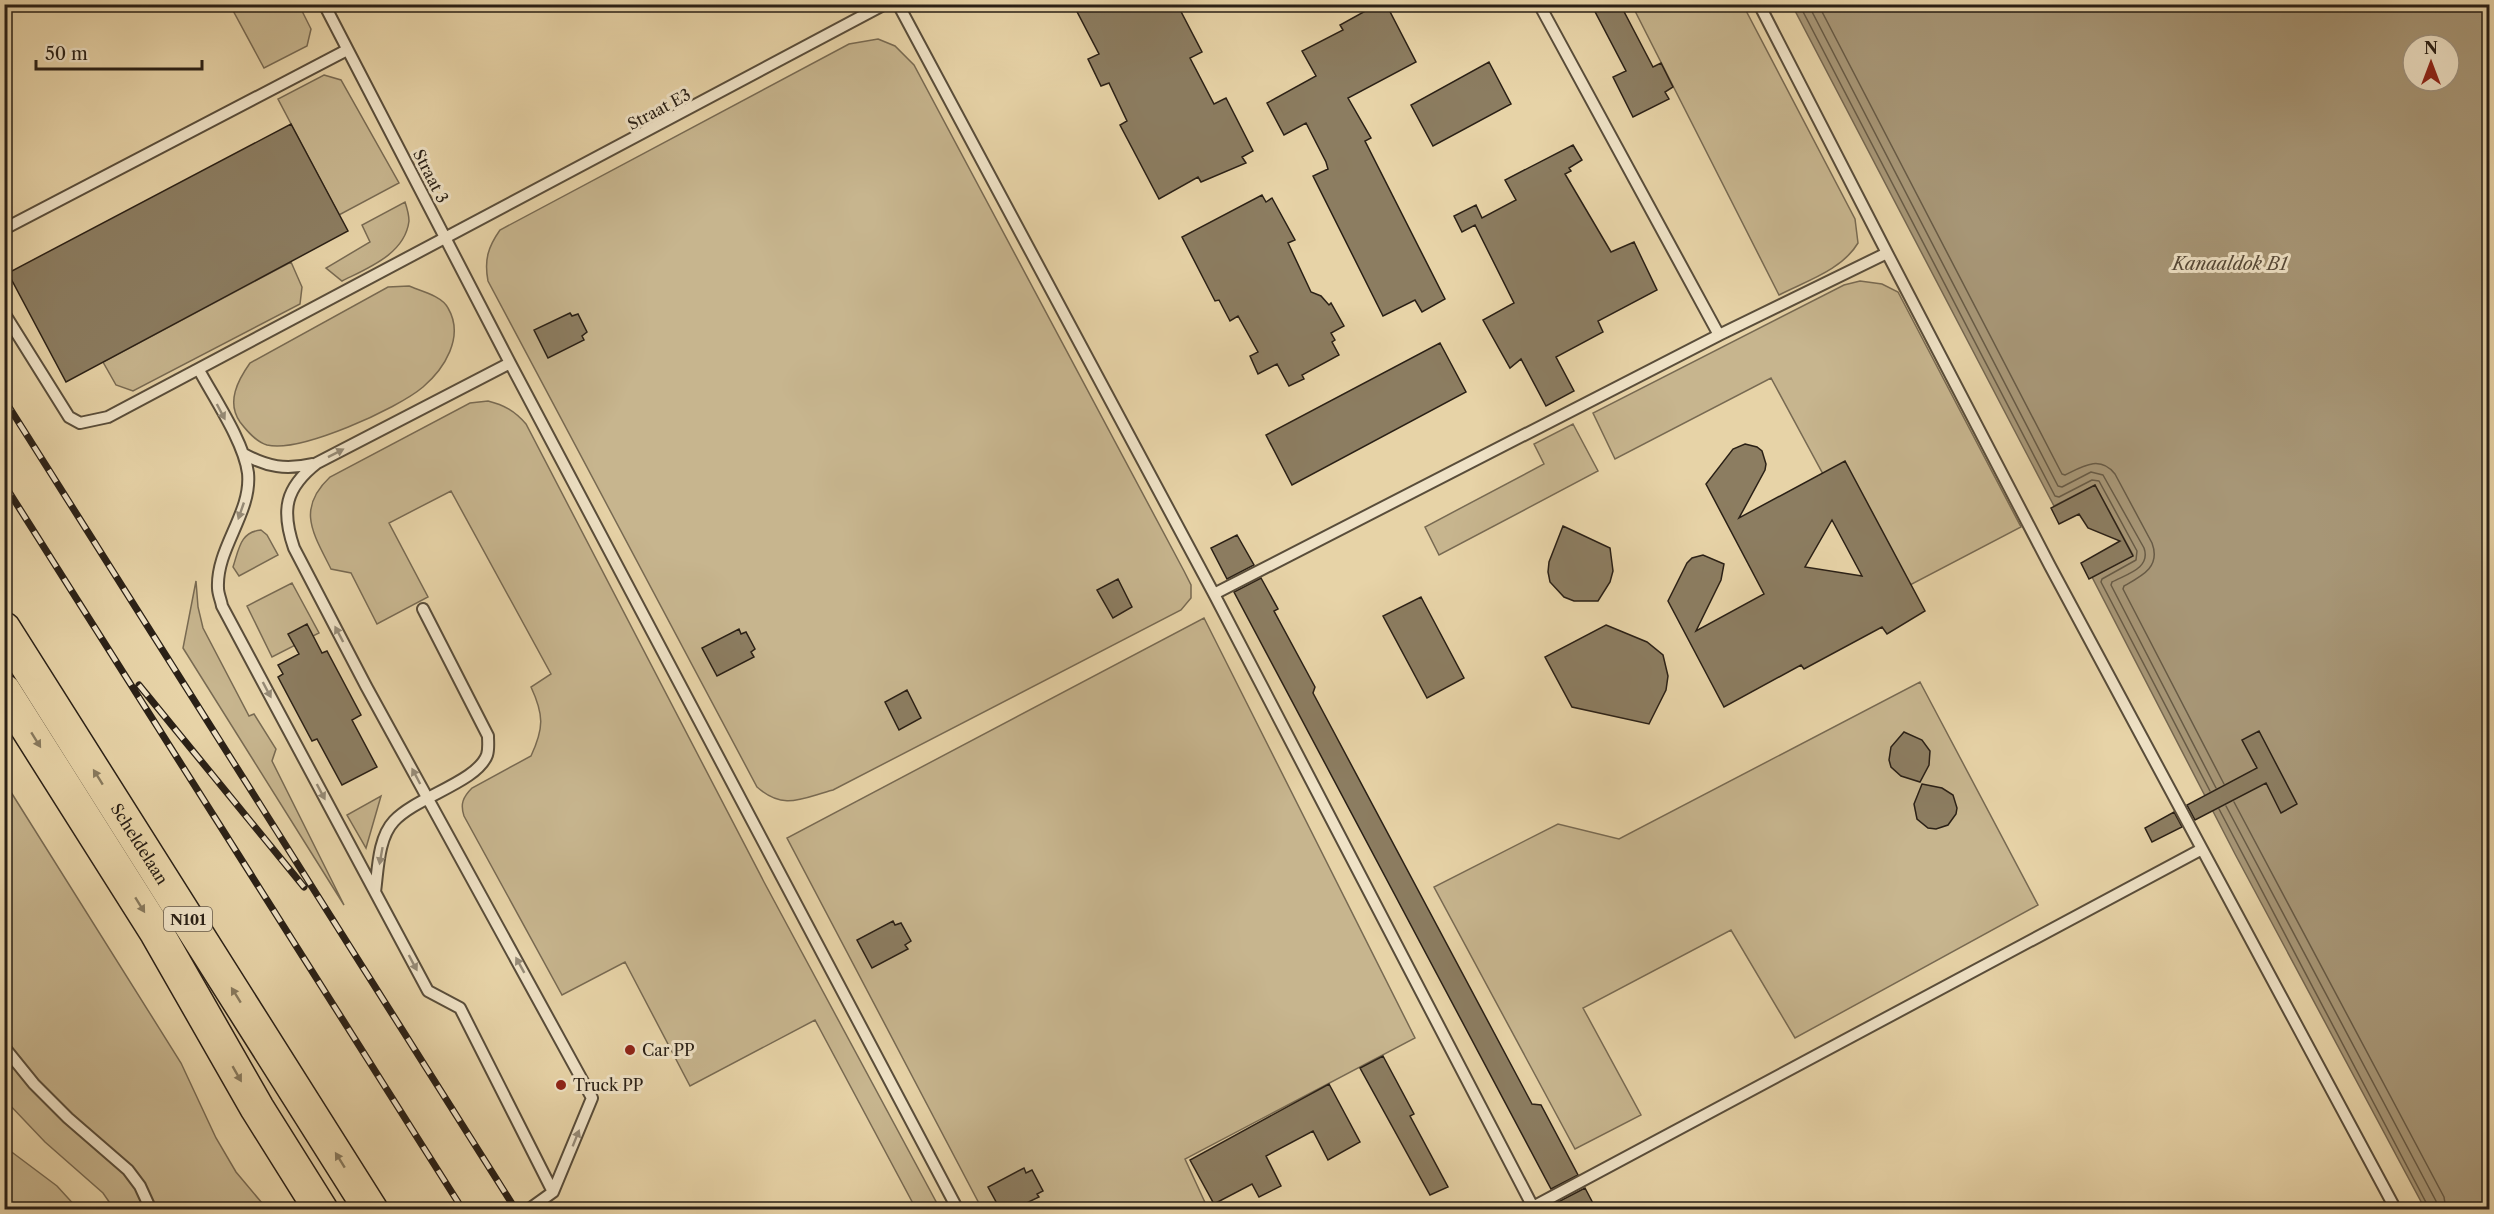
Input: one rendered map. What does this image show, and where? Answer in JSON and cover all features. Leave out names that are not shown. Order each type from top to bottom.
[{"type":"main road","name":"Scheldelaan","points":[[4,629],[371,1209]]},
{"type":"main road","name":"Scheldelaan","points":[[4,691],[157,933],[257,1108],[321,1209]]},
{"type":"lane","name":"Straat 3","points":[[324,4],[510,363],[958,1209]]},
{"type":"lane","name":"Straat E3","points":[[4,313],[69,417],[80,423],[108,417],[447,239],[885,4]]},
{"type":"lane","points":[[898,4],[1214,594],[1532,1209],[2202,849]]},
{"type":"lane","points":[[1539,4],[1719,335]]},
{"type":"lane","points":[[1759,4],[2050,566],[2396,1209]]},
{"type":"lane","points":[[4,229],[347,50]]},
{"type":"lane","points":[[1214,594],[1719,335],[1887,253]]},
{"type":"lane","points":[[510,363],[317,463],[304,473],[291,491],[286,509],[286,526],[294,548],[366,686],[592,1098],[553,1192],[528,1209]]},
{"type":"lane","points":[[199,370],[244,454],[248,474],[247,493],[221,567],[218,588],[222,606],[429,991],[460,1008],[553,1192]]},
{"type":"lane","points":[[244,454],[261,463],[278,468],[317,463]]},
{"type":"lane","points":[[375,892],[385,837],[393,822],[407,809],[479,768],[488,753],[488,736],[423,609]]},
{"type":"lane","points":[[4,1047],[34,1084],[61,1111],[128,1170],[140,1186],[151,1209]]},
{"type":"shaded area","points":[[230,5],[299,5],[311,29],[307,46],[264,68]]},
{"type":"shaded area","points":[[1632,5],[1743,5],[1855,219],[1858,243],[1843,261],[1823,274],[1779,295]]},
{"type":"shaded area","points":[[878,39],[895,46],[914,65],[1184,571],[1191,585],[1191,598],[1181,610],[833,790],[802,799],[785,801],[776,799],[757,787],[488,281],[486,267],[490,248],[500,230],[849,44]]},
{"type":"shaded area","points":[[324,75],[341,80],[399,183],[339,215],[278,99]]},
{"type":"shaded area","points":[[405,202],[409,221],[406,233],[393,251],[374,265],[342,281],[326,268],[370,242],[362,225]]},
{"type":"shaded area","points":[[291,262],[302,287],[300,304],[133,391],[116,385],[103,362]]},
{"type":"shaded area","points":[[1860,281],[1882,284],[1898,292],[2021,527],[1889,596],[1771,378],[1615,459],[1593,413],[1844,285]]},
{"type":"shaded area","points":[[409,286],[441,300],[453,319],[453,341],[450,352],[445,362],[423,387],[392,406],[348,427],[324,436],[282,446],[267,445],[259,441],[240,422],[234,407],[235,391],[250,363],[388,287]]},
{"type":"shaded area","points":[[488,401],[509,409],[526,424],[764,882],[940,1209],[916,1209],[815,1020],[690,1086],[625,962],[562,995],[464,816],[462,808],[464,798],[472,788],[531,756],[541,722],[531,687],[551,674],[451,491],[389,523],[428,597],[377,624],[351,573],[331,569],[318,544],[311,522],[313,500],[330,477],[470,403]]},
{"type":"shaded area","points":[[1573,424],[1598,471],[1439,555],[1425,527],[1544,464],[1534,444]]},
{"type":"shaded area","points":[[261,530],[267,535],[278,555],[239,576],[233,567],[241,542],[254,531]]},
{"type":"shaded area","points":[[196,581],[198,607],[203,628],[249,716],[254,714],[276,749],[272,761],[344,905],[183,648]]},
{"type":"shaded area","points":[[292,583],[319,633],[272,657],[247,606]]},
{"type":"shaded area","points":[[1204,618],[1415,1038],[1185,1159],[1208,1209],[982,1209],[787,838]]},
{"type":"shaded area","points":[[1920,682],[2038,905],[1795,1038],[1731,930],[1583,1008],[1641,1115],[1575,1149],[1434,887],[1558,824],[1619,839]]},
{"type":"shaded area","points":[[4,781],[181,1063],[216,1138],[236,1172],[267,1209],[114,1209],[103,1193],[45,1142],[5,1100]]},
{"type":"shaded area","points":[[381,796],[366,848],[347,815]]},
{"type":"shaded area","points":[[5,1147],[57,1186],[78,1209],[5,1209]]},
{"type":"water","name":"Kanaaldok B1","points":[[1792,5],[2489,5],[2489,1209],[2425,1209],[2235,854],[2092,577],[2133,555],[2095,485],[2054,506]]},
{"type":"building","points":[[1073,4],[1177,4],[1202,52],[1190,58],[1214,104],[1226,98],[1253,151],[1242,157],[1246,163],[1201,182],[1198,177],[1159,199],[1120,125],[1127,121],[1109,83],[1101,86],[1088,59],[1099,54]]},
{"type":"building","points":[[1378,4],[1386,4],[1416,62],[1348,98],[1371,138],[1365,141],[1445,299],[1422,312],[1415,300],[1383,316],[1313,176],[1328,169],[1306,123],[1284,135],[1267,103],[1316,76],[1302,51],[1343,30],[1340,25]]},
{"type":"building","points":[[1591,4],[1620,4],[1653,67],[1661,63],[1673,87],[1665,92],[1669,99],[1633,117],[1613,77],[1626,71]]},
{"type":"building","points":[[1489,62],[1511,104],[1433,146],[1411,105]]},
{"type":"building","points":[[291,124],[348,231],[66,382],[8,273]]},
{"type":"building","points":[[1573,145],[1582,160],[1569,168],[1571,171],[1565,174],[1611,252],[1634,242],[1657,290],[1598,321],[1603,332],[1556,357],[1574,391],[1546,406],[1521,359],[1510,368],[1483,320],[1514,303],[1475,225],[1462,232],[1454,216],[1476,205],[1482,218],[1516,200],[1505,180]]},
{"type":"building","points":[[1262,195],[1266,202],[1272,198],[1295,240],[1288,243],[1311,292],[1321,296],[1329,305],[1331,303],[1344,326],[1331,333],[1335,340],[1332,342],[1339,355],[1302,375],[1304,379],[1289,386],[1277,364],[1258,374],[1250,356],[1258,352],[1238,316],[1230,321],[1219,300],[1215,301],[1182,237]]},
{"type":"building","points":[[570,313],[572,316],[578,314],[587,332],[582,336],[584,340],[548,358],[534,330]]},
{"type":"building","points":[[1440,343],[1466,392],[1292,485],[1266,435]]},
{"type":"building","points":[[1745,444],[1757,447],[1762,451],[1766,464],[1739,518],[1845,461],[1925,611],[1887,634],[1882,627],[1804,669],[1801,665],[1724,707],[1668,601],[1687,563],[1692,558],[1703,555],[1724,564],[1721,580],[1696,631],[1764,594],[1706,484],[1733,449]],"holes":[[[1832,520],[1862,576],[1805,567]]]},
{"type":"building","points":[[2095,485],[2133,556],[2089,579],[2081,563],[2120,541],[2088,528],[2079,514],[2059,524],[2051,508]]},
{"type":"building","points":[[1563,526],[1610,548],[1613,571],[1610,582],[1598,601],[1574,601],[1564,597],[1550,582],[1549,562]]},
{"type":"building","points":[[1237,535],[1254,565],[1227,579],[1211,548]]},
{"type":"building","points":[[1261,578],[1278,609],[1274,611],[1315,687],[1313,693],[1532,1104],[1541,1105],[1578,1175],[1551,1189],[1234,592]]},
{"type":"building","points":[[1118,579],[1132,607],[1113,618],[1097,590]]},
{"type":"building","points":[[1421,597],[1464,678],[1427,698],[1383,616]]},
{"type":"building","points":[[307,624],[322,653],[327,651],[361,715],[352,720],[377,767],[342,785],[317,739],[312,741],[278,677],[283,674],[278,665],[299,654],[288,634]]},
{"type":"building","points":[[1606,625],[1647,642],[1663,655],[1668,676],[1666,690],[1649,724],[1572,707],[1545,657]]},
{"type":"building","points":[[739,629],[741,634],[746,632],[755,649],[751,652],[754,657],[717,676],[702,648]]},
{"type":"building","points":[[907,690],[921,718],[899,730],[885,702]]},
{"type":"building","points":[[2259,731],[2297,804],[2281,813],[2266,783],[2195,820],[2187,805],[2257,768],[2242,740]]},
{"type":"building","points":[[1904,732],[1922,740],[1930,751],[1929,765],[1920,782],[1901,776],[1891,767],[1889,760],[1891,747]]},
{"type":"building","points":[[1922,784],[1942,788],[1953,795],[1957,808],[1956,814],[1948,825],[1936,829],[1928,828],[1917,819],[1914,804]]},
{"type":"building","points":[[2174,812],[2182,827],[2152,842],[2145,828]]},
{"type":"building","points":[[893,921],[895,925],[901,923],[911,941],[905,945],[908,949],[872,968],[857,940]]},
{"type":"building","points":[[1383,1056],[1414,1114],[1410,1116],[1448,1187],[1430,1195],[1360,1068]]},
{"type":"building","points":[[1329,1084],[1360,1142],[1328,1160],[1313,1131],[1266,1156],[1281,1186],[1259,1197],[1252,1184],[1214,1204],[1190,1160]]},
{"type":"building","points":[[1024,1168],[1026,1173],[1032,1170],[1043,1191],[1037,1194],[1039,1197],[1014,1209],[1000,1209],[988,1187]]},
{"type":"building","points":[[1585,1188],[1596,1209],[1562,1209],[1558,1202]]},
{"type":"railway","points":[[4,399],[516,1210]]},
{"type":"railway","points":[[4,484],[463,1210]]},
{"type":"railway","points":[[139,685],[304,887]]},
{"type":"place","name":"Car PP","points":[[630,1050]]},
{"type":"place","name":"Truck PP","points":[[561,1085]]}]
